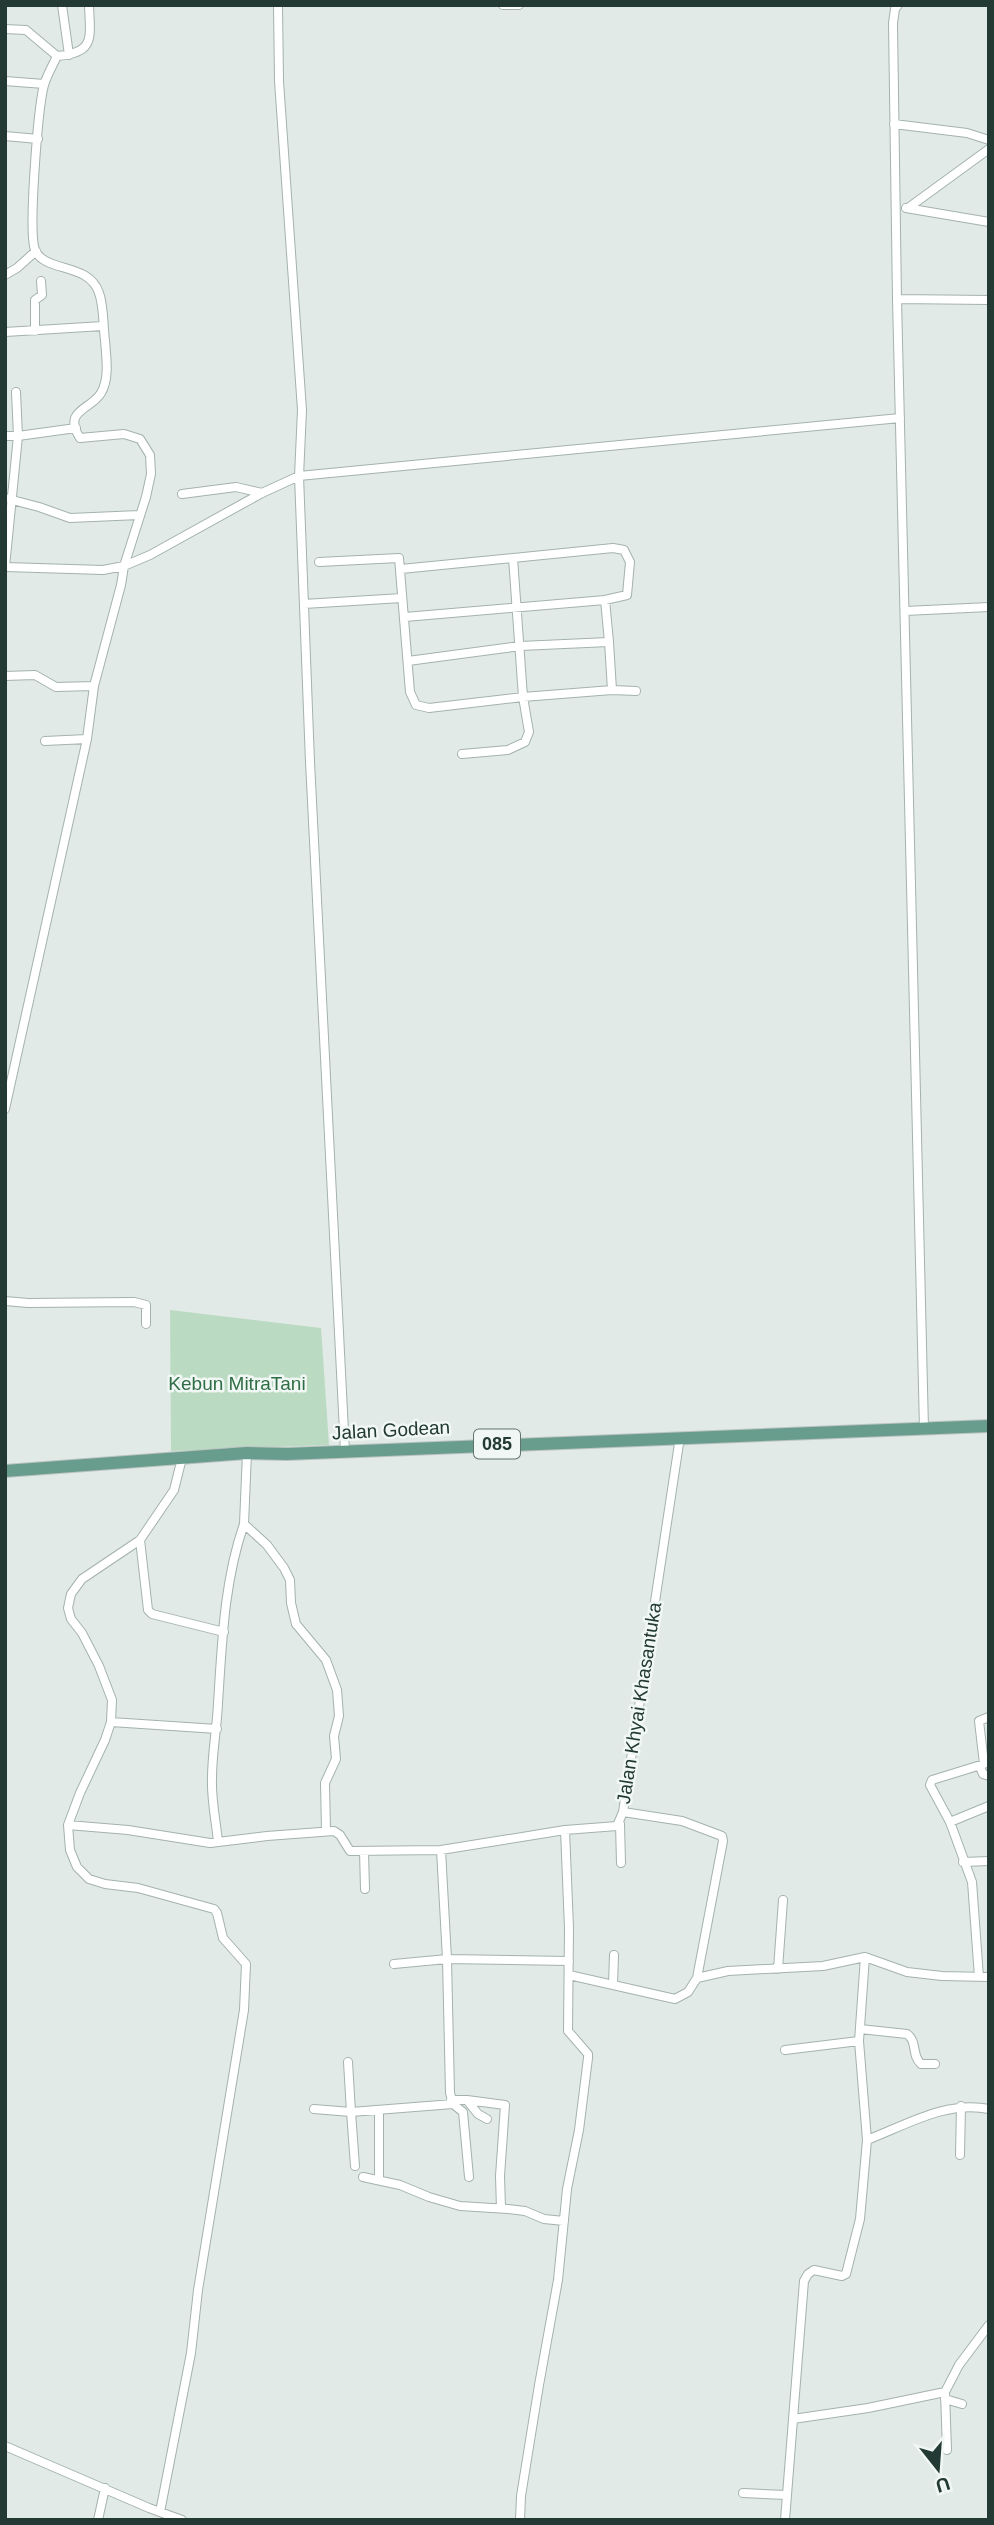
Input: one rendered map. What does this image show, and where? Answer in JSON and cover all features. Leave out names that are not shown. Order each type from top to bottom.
[{"type":"main road","name":"Jalan Godean","points":[[5,1471],[247,1453],[288,1454],[989,1426]]},
{"type":"street","points":[[62,5],[69,55]]},
{"type":"street","points":[[5,29],[26,30],[57,56],[69,55],[88,45],[89,5]]},
{"type":"street","points":[[278,5],[279,81],[302,410],[299,476],[304,604],[345,1451]]},
{"type":"street","points":[[503,5],[519,5]]},
{"type":"street","points":[[898,5],[893,23],[897,299],[924,1429]]},
{"type":"street","points":[[5,1109],[87,739],[94,687],[124,566],[151,474],[150,455],[140,439],[124,434],[80,438],[74,424],[78,412],[101,393],[106,379],[99,291],[91,280],[78,271],[46,261],[36,251],[32,221],[38,139],[44,84],[57,56]]},
{"type":"street","points":[[5,81],[44,84]]},
{"type":"street","points":[[894,124],[967,133],[989,140]]},
{"type":"street","points":[[5,136],[38,139]]},
{"type":"street","points":[[908,208],[989,149]]},
{"type":"street","points":[[897,207],[989,222]]},
{"type":"street","points":[[5,275],[36,251]]},
{"type":"street","points":[[35,331],[34,304],[42,295],[41,281]]},
{"type":"street","points":[[897,299],[989,300]]},
{"type":"street","points":[[5,332],[103,326]]},
{"type":"street","points":[[16,392],[18,436],[9,499],[5,567],[103,570],[124,566],[150,555],[261,493],[299,476],[900,418]]},
{"type":"street","points":[[5,436],[76,428]]},
{"type":"street","points":[[182,494],[236,487],[261,493]]},
{"type":"street","points":[[9,499],[69,518],[139,515]]},
{"type":"street","points":[[401,569],[613,548],[624,550],[630,562],[627,595],[605,600],[405,617]]},
{"type":"street","points":[[319,562],[399,558],[410,692],[416,705],[429,708],[523,697],[612,690],[636,691]]},
{"type":"street","points":[[462,754],[508,750],[525,742],[529,732],[523,697],[513,558]]},
{"type":"street","points":[[304,604],[402,598]]},
{"type":"street","points":[[605,600],[612,690]]},
{"type":"street","points":[[905,611],[989,607]]},
{"type":"street","points":[[408,661],[520,646],[609,642]]},
{"type":"street","points":[[5,676],[35,675],[56,687],[94,687]]},
{"type":"street","points":[[45,741],[87,739]]},
{"type":"street","points":[[5,1301],[134,1302],[146,1305],[146,1324]]},
{"type":"street","name":"Jalan Khyai Khasantuka","points":[[364,1851],[442,1850],[565,1830],[614,1827],[620,1824],[680,1437]]},
{"type":"street","points":[[218,1842],[211,1778],[227,1596],[244,1524],[247,1453]]},
{"type":"street","points":[[160,2512],[191,2353],[198,2290],[244,2010],[245,1961],[223,1938],[214,1909],[138,1888],[105,1884],[89,1879],[77,1867],[70,1850],[68,1825],[105,1740],[111,1722],[112,1700],[107,1683],[82,1633],[71,1619],[69,1604],[71,1594],[82,1579],[140,1540],[174,1490],[182,1458]]},
{"type":"street","points":[[244,1524],[267,1545],[284,1568],[290,1580],[290,1603],[296,1623],[326,1660],[337,1690],[339,1716],[334,1736],[336,1759],[325,1783],[326,1831]]},
{"type":"street","points":[[140,1540],[149,1610],[152,1614],[224,1632]]},
{"type":"street","points":[[979,1977],[972,1882],[950,1822],[930,1789],[932,1780],[980,1767],[984,1762],[979,1721],[989,1717]]},
{"type":"street","points":[[111,1722],[217,1729]]},
{"type":"street","points":[[980,1767],[983,1774],[989,1776]]},
{"type":"street","points":[[950,1822],[989,1806]]},
{"type":"street","points":[[569,1975],[675,1999],[688,1992],[697,1978],[722,1836],[691,1823],[623,1812]]},
{"type":"street","points":[[620,1824],[621,1863]]},
{"type":"street","points":[[68,1825],[128,1830],[209,1843],[326,1831],[338,1833],[349,1851],[364,1851],[365,1889]]},
{"type":"street","points":[[520,2520],[527,2459],[558,2280],[567,2189],[579,2130],[588,2058],[588,2054],[568,2031],[565,1830]]},
{"type":"street","points":[[442,1850],[452,2102],[463,2112],[469,2177]]},
{"type":"street","points":[[964,1862],[989,1861]]},
{"type":"street","points":[[778,1969],[783,1900]]},
{"type":"street","points":[[613,1985],[614,1955]]},
{"type":"street","points":[[697,1978],[728,1971],[823,1966],[865,1957],[907,1972],[989,1977]]},
{"type":"street","points":[[785,2520],[804,2281],[814,2270],[842,2276],[848,2271],[860,2219],[867,2140],[859,2041],[865,1957]]},
{"type":"street","points":[[394,1964],[447,1959],[569,1961]]},
{"type":"street","points":[[860,2029],[907,2034],[914,2042],[917,2060],[921,2064],[935,2064]]},
{"type":"street","points":[[785,2050],[859,2041]]},
{"type":"street","points":[[348,2062],[355,2165]]},
{"type":"street","points":[[467,2100],[478,2114],[487,2119]]},
{"type":"street","points":[[314,2109],[351,2112],[467,2100],[505,2105],[500,2176],[501,2208]]},
{"type":"street","points":[[867,2140],[961,2106],[989,2109]]},
{"type":"street","points":[[960,2155],[961,2106]]},
{"type":"street","points":[[379,2109],[380,2179]]},
{"type":"street","points":[[363,2177],[380,2179],[446,2203],[473,2208],[525,2211],[544,2219],[564,2221]]},
{"type":"street","points":[[947,2451],[945,2395],[959,2365],[989,2325]]},
{"type":"street","points":[[793,2419],[945,2395],[962,2404]]},
{"type":"street","points":[[5,2446],[182,2520]]},
{"type":"street","points":[[97,2520],[105,2488]]},
{"type":"street","points":[[743,2493],[786,2495]]},
{"type":"green space","name":"Kebun MitraTani","points":[[170,1310],[321,1328],[329,1445],[171,1451]]}]
